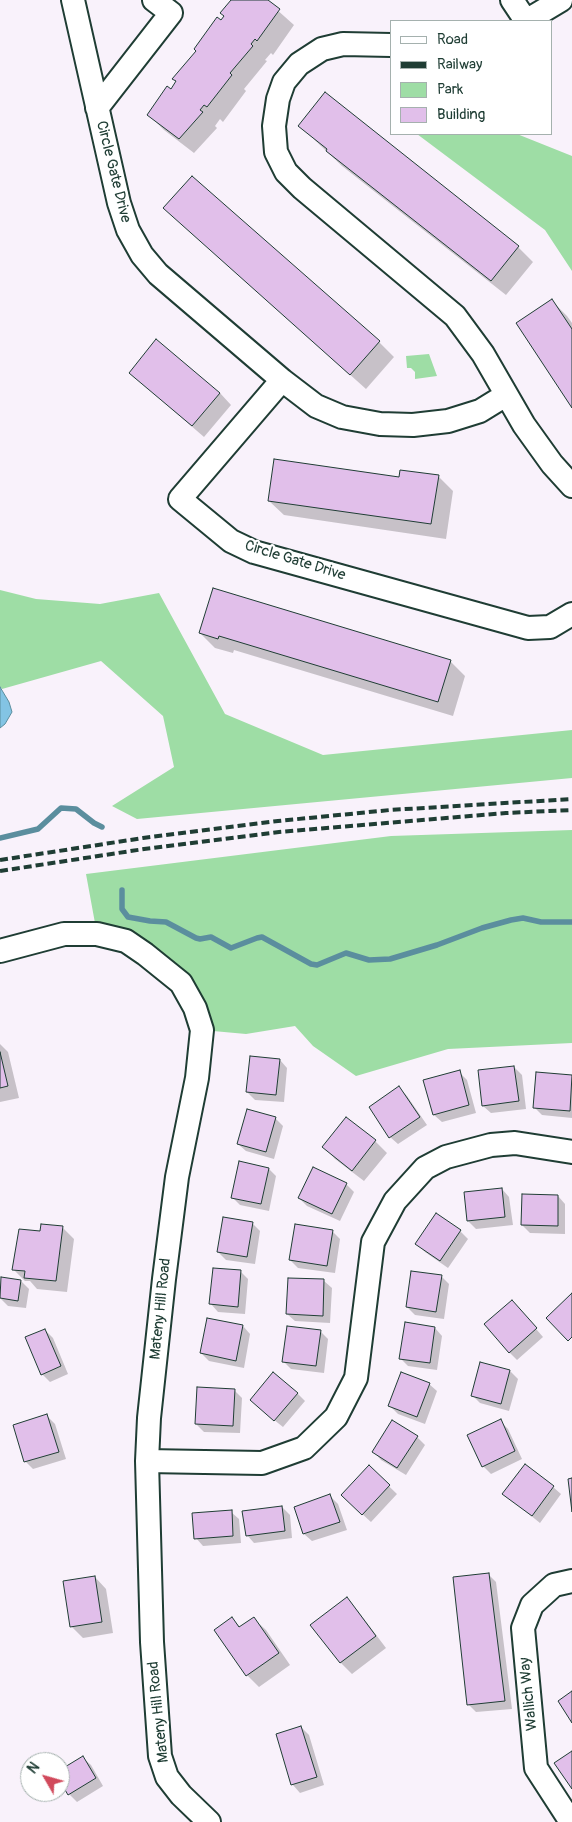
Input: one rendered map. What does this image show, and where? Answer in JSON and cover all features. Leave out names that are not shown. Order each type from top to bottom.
[{"type":"street","name":"Circle Gate Drive","points":[[73,0],[119,203],[128,230],[142,255],[158,274],[282,380],[316,406],[342,417],[380,424],[413,425],[448,421],[480,411],[506,395]]},
{"type":"street","points":[[512,0],[525,20]]},
{"type":"street","points":[[528,20],[561,0]]},
{"type":"street","name":"Circle Gate Drive","points":[[97,108],[169,4]]},
{"type":"street","points":[[390,44],[343,44],[322,48],[299,64],[284,82],[278,99],[274,126],[276,152],[286,172],[302,188],[454,316],[483,354],[524,425],[552,464],[572,486]]},
{"type":"street","name":"Circle Gate Drive","points":[[282,380],[180,499],[231,541],[254,552],[528,628],[550,627],[572,614]]},
{"type":"street","name":"Mateny Hill Road","points":[[0,951],[64,934],[97,934],[126,941],[181,983],[195,1008],[202,1030],[197,1078],[177,1177],[148,1418],[146,1461],[152,1642],[160,1756],[167,1777],[181,1795],[208,1822]]},
{"type":"street","points":[[146,1461],[262,1463],[304,1448],[336,1417],[356,1378],[373,1242],[395,1201],[425,1168],[446,1157],[491,1145],[515,1143],[572,1152]]},
{"type":"street","name":"Wallich Way","points":[[571,1822],[536,1768],[523,1628],[532,1605],[554,1585],[572,1581]]},
{"type":"green space","points":[[418,135],[520,135],[572,156],[572,271],[545,230]]},
{"type":"green space","points":[[429,354],[437,376],[415,379],[415,372],[411,368],[407,368],[406,356]]},
{"type":"green space","points":[[0,590],[36,599],[100,604],[159,593],[225,714],[323,755],[572,730],[572,778],[137,819],[112,806],[174,767],[163,716],[101,661],[2,689],[0,687]]},
{"type":"green space","points":[[572,830],[572,1043],[448,1049],[356,1076],[313,1046],[295,1026],[246,1034],[202,1030],[181,983],[97,934],[86,874],[391,836]]},
{"type":"water","points":[[0,687],[9,702],[12,712],[5,724],[0,728]]},
{"type":"building","points":[[231,0],[268,0],[280,9],[257,41],[255,39],[251,44],[253,46],[230,73],[232,75],[207,107],[204,105],[200,110],[203,112],[179,139],[147,115],[167,86],[171,89],[176,81],[172,79],[196,51],[194,49],[217,17],[221,20],[224,16],[220,13]]},
{"type":"building","points":[[325,92],[519,246],[491,281],[326,151],[327,149],[298,126]]},
{"type":"building","points":[[192,176],[380,341],[350,375],[163,208]]},
{"type":"building","points":[[552,299],[572,329],[572,408],[516,323]]},
{"type":"building","points":[[156,339],[220,393],[192,426],[129,373]]},
{"type":"building","points":[[274,459],[399,477],[400,470],[439,475],[431,524],[268,501]]},
{"type":"building","points":[[213,588],[451,660],[438,702],[219,636],[218,639],[199,633]]},
{"type":"building","points":[[0,1052],[8,1086],[0,1088]]},
{"type":"building","points":[[250,1056],[280,1059],[276,1095],[246,1092]]},
{"type":"building","points":[[514,1066],[519,1101],[482,1106],[478,1070]]},
{"type":"building","points":[[460,1070],[469,1105],[433,1115],[423,1080]]},
{"type":"building","points":[[536,1072],[572,1075],[570,1111],[533,1108]]},
{"type":"building","points":[[399,1086],[420,1117],[389,1138],[369,1107]]},
{"type":"building","points":[[247,1109],[276,1117],[266,1152],[237,1144]]},
{"type":"building","points":[[346,1117],[376,1140],[352,1171],[322,1147]]},
{"type":"building","points":[[239,1161],[269,1168],[261,1204],[231,1198]]},
{"type":"building","points":[[313,1167],[347,1183],[332,1214],[298,1198]]},
{"type":"building","points":[[502,1188],[505,1217],[467,1221],[464,1192]]},
{"type":"building","points":[[522,1194],[558,1195],[558,1226],[521,1225]]},
{"type":"building","points":[[436,1213],[461,1230],[440,1261],[415,1244]]},
{"type":"building","points":[[223,1217],[253,1222],[247,1257],[217,1252]]},
{"type":"building","points":[[41,1224],[63,1226],[56,1281],[24,1278],[25,1271],[12,1270],[19,1229],[40,1231]]},
{"type":"building","points":[[295,1224],[333,1230],[327,1266],[289,1260]]},
{"type":"building","points":[[213,1268],[241,1270],[238,1307],[209,1304]]},
{"type":"building","points":[[411,1271],[442,1275],[436,1312],[406,1307]]},
{"type":"building","points":[[1,1277],[21,1280],[18,1301],[0,1298]]},
{"type":"building","points":[[288,1278],[324,1279],[323,1316],[286,1314]]},
{"type":"building","points":[[572,1293],[572,1337],[568,1341],[546,1318]]},
{"type":"building","points":[[512,1300],[537,1328],[509,1353],[484,1324]]},
{"type":"building","points":[[207,1318],[243,1325],[236,1361],[200,1353]]},
{"type":"building","points":[[405,1322],[435,1327],[430,1363],[399,1359]]},
{"type":"building","points":[[287,1326],[321,1330],[316,1366],[282,1362]]},
{"type":"building","points":[[45,1329],[61,1366],[41,1375],[25,1337]]},
{"type":"building","points":[[480,1362],[510,1370],[501,1404],[471,1396]]},
{"type":"building","points":[[273,1372],[298,1393],[274,1421],[250,1400]]},
{"type":"building","points":[[401,1372],[430,1383],[417,1417],[388,1406]]},
{"type":"building","points":[[197,1387],[235,1389],[233,1426],[195,1424]]},
{"type":"building","points":[[47,1414],[59,1452],[24,1462],[13,1425]]},
{"type":"building","points":[[501,1419],[515,1451],[482,1467],[467,1435]]},
{"type":"building","points":[[392,1420],[418,1436],[397,1468],[372,1452]]},
{"type":"building","points":[[525,1464],[554,1486],[532,1516],[502,1494]]},
{"type":"building","points":[[369,1465],[390,1485],[362,1515],[341,1495]]},
{"type":"building","points":[[572,1478],[572,1512],[568,1479]]},
{"type":"building","points":[[330,1494],[340,1522],[303,1534],[294,1507]]},
{"type":"building","points":[[282,1506],[285,1531],[246,1536],[242,1511]]},
{"type":"building","points":[[232,1510],[233,1536],[194,1539],[192,1513]]},
{"type":"building","points":[[489,1573],[505,1701],[467,1705],[453,1577]]},
{"type":"building","points":[[95,1576],[102,1622],[70,1627],[63,1581]]},
{"type":"building","points":[[347,1597],[376,1636],[340,1663],[310,1625]]},
{"type":"building","points":[[232,1617],[239,1627],[254,1617],[279,1653],[246,1676],[214,1630]]},
{"type":"building","points":[[572,1691],[572,1723],[558,1701]]},
{"type":"building","points":[[301,1726],[317,1777],[291,1785],[276,1734]]},
{"type":"building","points":[[572,1751],[572,1789],[554,1763]]},
{"type":"building","points":[[83,1756],[96,1778],[70,1794],[70,1764]]},
{"type":"waterway","points":[[0,838],[38,829],[61,808],[76,809],[102,827]]},
{"type":"waterway","points":[[122,890],[122,909],[128,917],[166,922],[196,938],[211,937],[231,948],[262,937],[311,964],[317,965],[346,953],[369,960],[390,959],[511,920],[523,918],[541,922],[572,922]]},
{"type":"railway","points":[[0,860],[143,838],[278,821],[390,810],[572,799]]},
{"type":"railway","points":[[0,871],[144,849],[279,832],[506,813],[572,810]]}]
